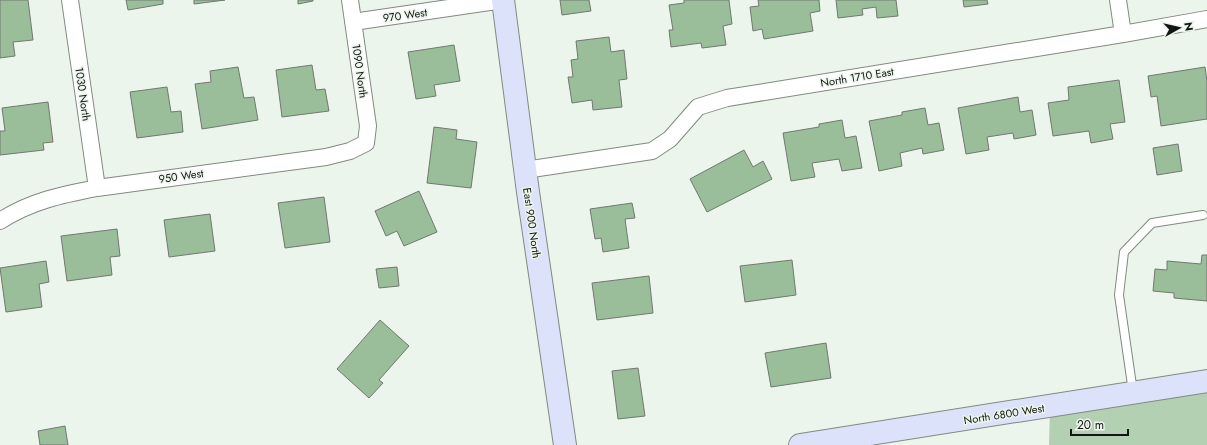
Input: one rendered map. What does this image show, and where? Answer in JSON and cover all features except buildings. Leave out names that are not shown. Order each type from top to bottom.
[{"type":"street","name":"1030 North","points":[[70,0],[97,188]]},
{"type":"street","name":"1090 North","points":[[350,0],[368,126],[366,143]]},
{"type":"street","name":"970 West","points":[[353,22],[503,0]]},
{"type":"street","name":"East 900 North","points":[[503,0],[525,170],[565,445]]},
{"type":"street","points":[[1118,0],[1123,34]]},
{"type":"street","name":"North 1710 East","points":[[525,170],[652,151],[670,139],[698,107],[727,98],[1123,34],[1207,18]]},
{"type":"street","name":"950 West","points":[[0,221],[41,200],[97,188],[326,157],[350,151],[366,143]]},
{"type":"street","name":"North 6800 West","points":[[800,445],[1207,381]]},
{"type":"lane","points":[[1134,393],[1119,295],[1124,252],[1152,223],[1203,215]]},
{"type":"green space","points":[[1207,387],[1207,445],[1049,445],[1050,407]]}]
